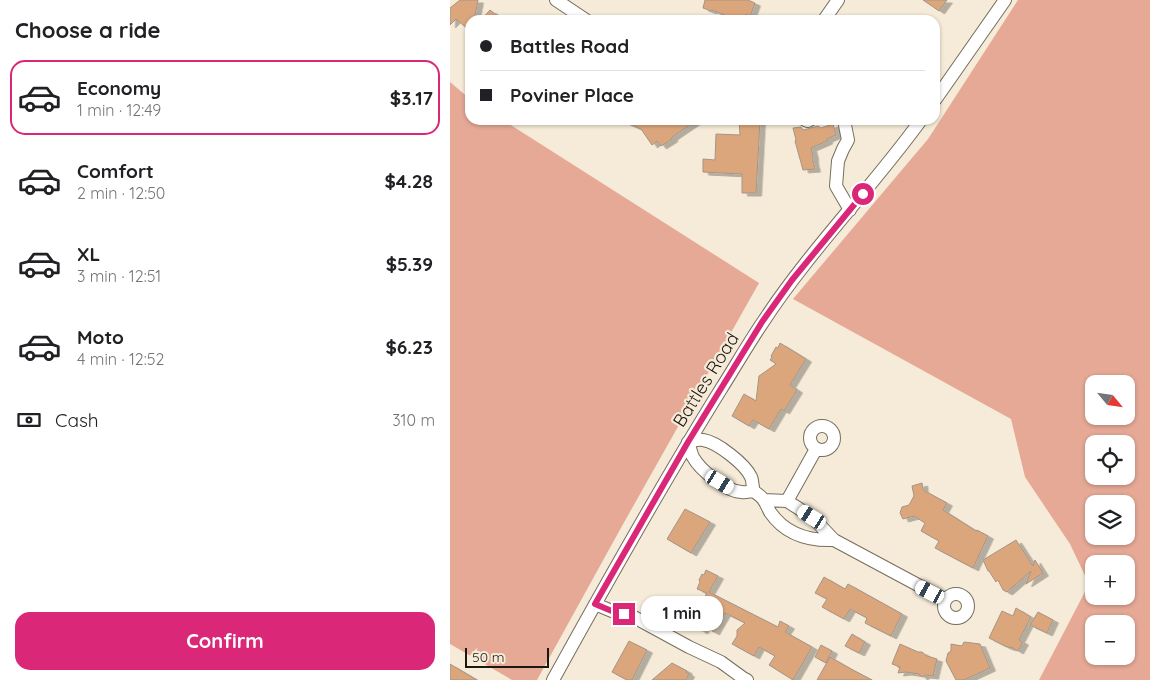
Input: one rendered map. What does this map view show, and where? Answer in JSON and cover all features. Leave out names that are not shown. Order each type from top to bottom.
[{"type":"street","points":[[556,0],[578,15]]},
{"type":"street","points":[[828,15],[838,0]]},
{"type":"street","points":[[940,93],[1005,0]]},
{"type":"street","points":[[845,125],[848,140],[838,161],[836,186],[850,210]]},
{"type":"street","name":"Battles Road","points":[[553,680],[688,442],[762,322],[792,280],[888,164],[917,125]]},
{"type":"street","points":[[754,491],[741,492],[730,488],[702,469],[692,456],[688,442],[702,440],[714,444],[737,460],[751,477],[754,491],[764,500],[769,511],[790,530],[808,539],[834,540]]},
{"type":"street","points":[[787,501],[816,448]]},
{"type":"street","points":[[764,500],[787,501],[812,517],[834,540],[946,600]]},
{"type":"street","points":[[595,604],[619,614],[632,616],[721,662],[747,680]]},
{"type":"shaded area","points":[[1018,0],[1150,0],[1150,680],[1039,680],[1085,592],[1085,605],[1135,605],[1135,555],[1085,555],[1085,576],[1070,544],[1025,477],[1011,419],[793,299],[928,139],[937,125],[940,125],[940,120]]},
{"type":"shaded area","points":[[450,82],[465,95],[465,125],[511,125],[759,283],[537,680],[512,680],[450,644]]},
{"type":"building","points":[[460,0],[478,0],[475,15],[465,15],[465,27],[456,19],[450,25],[450,8]]},
{"type":"building","points":[[705,0],[748,0],[755,3],[751,15],[724,15],[703,8]]},
{"type":"building","points":[[923,0],[947,0],[939,11]]},
{"type":"building","points":[[490,10],[496,15],[486,15]]},
{"type":"building","points":[[632,125],[690,125],[661,146],[657,141],[652,145],[641,129]]},
{"type":"building","points":[[739,125],[760,125],[756,193],[742,193],[742,174],[703,172],[703,159],[715,160],[716,134],[740,135]]},
{"type":"building","points":[[833,125],[836,135],[811,148],[815,169],[803,170],[793,128],[801,127],[803,130],[818,126],[821,128]]},
{"type":"building","points":[[780,343],[806,359],[790,385],[797,390],[784,411],[781,409],[769,429],[753,420],[749,426],[732,416],[744,394],[756,401],[759,376],[776,364],[770,360]]},
{"type":"building","points":[[922,483],[923,490],[947,503],[943,510],[976,531],[988,536],[973,568],[935,548],[939,541],[921,531],[925,523],[914,516],[903,519],[900,513],[902,507],[909,505],[914,496],[912,486]]},
{"type":"building","points":[[685,509],[710,522],[691,553],[667,539]]},
{"type":"building","points":[[1016,540],[1033,566],[1035,560],[1043,573],[1026,584],[1031,571],[1007,592],[1003,590],[998,580],[996,582],[983,560]]},
{"type":"building","points":[[706,570],[718,576],[709,592],[778,627],[780,621],[789,626],[785,632],[812,647],[793,680],[769,665],[775,656],[759,647],[754,656],[732,644],[737,636],[737,630],[745,623],[725,613],[714,632],[705,627],[702,631],[693,625],[699,613],[696,612],[707,593],[697,589],[699,580]]},
{"type":"building","points":[[824,577],[845,589],[848,584],[902,614],[891,636],[865,623],[867,618],[850,609],[844,619],[822,607],[827,599],[815,593]]},
{"type":"building","points":[[1016,608],[1031,617],[1019,640],[1023,642],[1018,651],[989,638],[1002,611],[1013,616]]},
{"type":"building","points":[[1038,612],[1053,620],[1047,633],[1030,625]]},
{"type":"building","points":[[852,634],[865,642],[859,653],[845,646]]},
{"type":"building","points":[[629,641],[647,650],[632,680],[627,680],[612,672]]},
{"type":"building","points":[[964,642],[980,644],[990,668],[964,680],[956,680],[946,661],[948,653],[951,651],[951,644],[962,646]]},
{"type":"building","points":[[900,644],[937,659],[933,676],[925,675],[922,677],[919,674],[898,673],[900,667],[892,664]]},
{"type":"building","points":[[821,645],[832,651],[826,663],[815,657]]},
{"type":"building","points":[[830,657],[851,669],[872,680],[817,680]]},
{"type":"building","points":[[672,663],[687,671],[689,674],[686,680],[652,680]]},
{"type":"building","points":[[450,664],[477,680],[450,680]]},
{"type":"route","points":[[624,614],[619,614],[595,604],[688,442],[762,322],[792,280],[863,194]]}]
